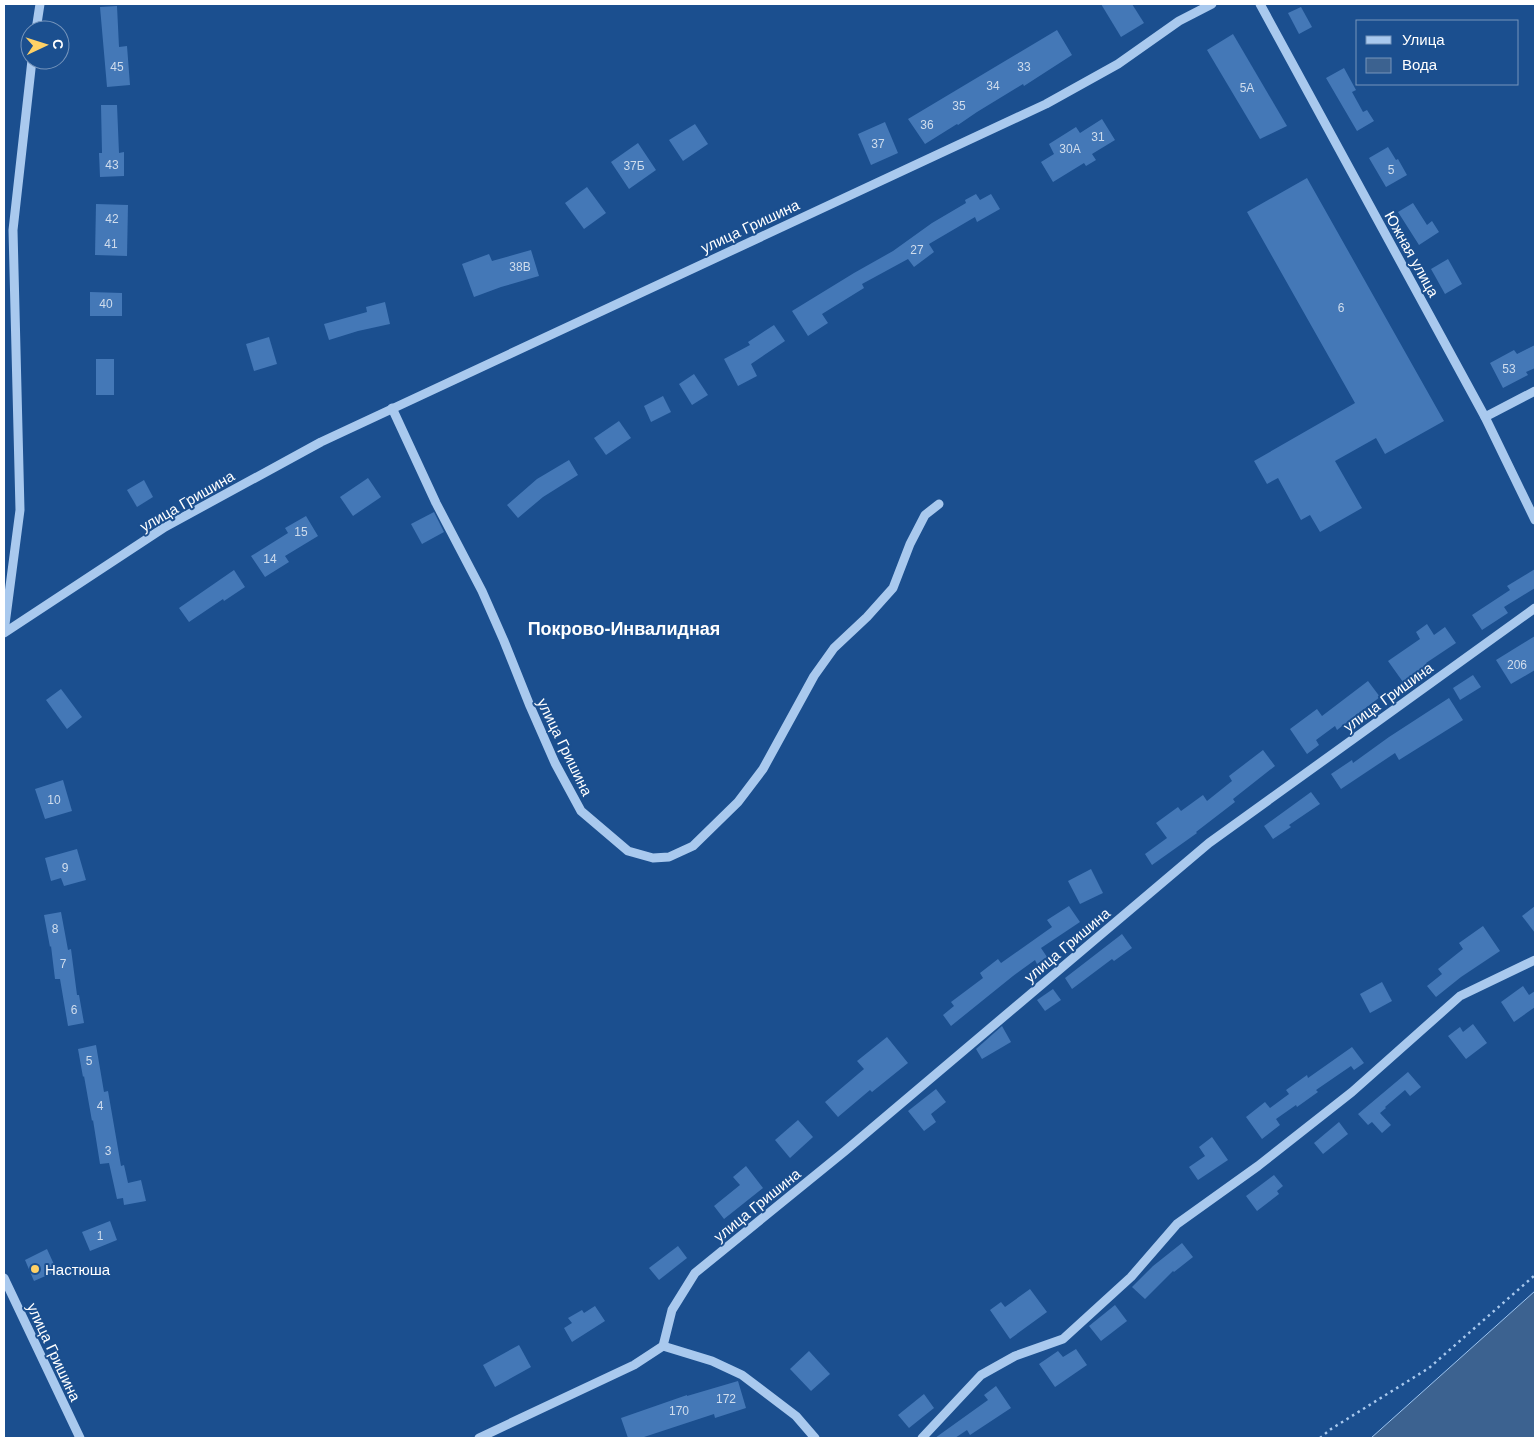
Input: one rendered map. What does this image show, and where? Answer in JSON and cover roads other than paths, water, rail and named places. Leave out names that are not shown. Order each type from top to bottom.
[{"type":"street","points":[[38,20],[40,4]]},
{"type":"street","name":"улица Гришина","points":[[4,633],[165,527],[320,442],[1046,104],[1118,64],[1179,21],[1210,4]]},
{"type":"street","name":"Южная улица","points":[[1260,4],[1485,417],[1535,520]]},
{"type":"street","name":"улица Гришина","points":[[4,633],[20,510],[13,230],[31,70]]},
{"type":"street","points":[[1485,417],[1535,391]]},
{"type":"street","name":"улица Гришина","points":[[392,408],[436,503],[482,591],[554,763],[581,812],[628,851],[653,858],[669,858],[693,846],[738,802],[763,769],[814,676],[834,648],[867,617],[892,588],[910,544],[925,515],[938,504]]},
{"type":"street","name":"улица Гришина","points":[[663,1346],[672,1310],[695,1273],[852,1145],[1209,843],[1535,608]]},
{"type":"street","points":[[922,1438],[981,1375],[1015,1356],[1063,1339],[1131,1277],[1177,1224],[1258,1166],[1352,1092],[1460,996],[1535,960]]},
{"type":"street","name":"улица Гришина","points":[[4,1278],[80,1438]]},
{"type":"street","points":[[478,1438],[634,1365],[663,1346],[712,1361],[742,1375],[796,1416],[816,1438]]},
{"type":"water","points":[[1535,1291],[1535,1438],[1371,1438]]},
{"type":"place","name":"Настюша","points":[[35,1269]]},
{"type":"district","name":"Покрово-Инвалидная","points":[[624,629]]}]
